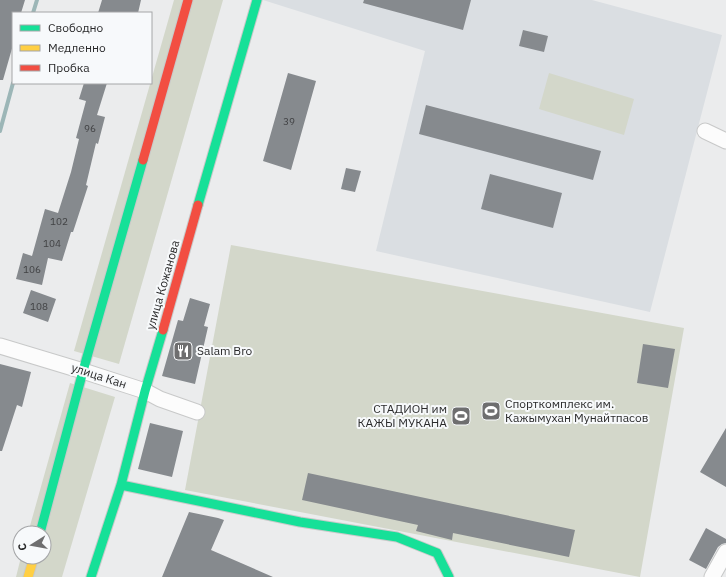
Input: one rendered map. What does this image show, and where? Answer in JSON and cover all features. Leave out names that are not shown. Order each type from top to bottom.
[{"type":"street","points":[[42,525],[83,370],[188,0]]},
{"type":"street","name":"улица Кожанова","points":[[91,577],[121,485],[145,391],[256,0]]},
{"type":"street","points":[[705,131],[726,141]]},
{"type":"street","name":"улица Кан","points":[[0,346],[83,370],[145,391],[160,399],[197,412]]},
{"type":"street","points":[[121,485],[300,522],[397,537],[437,553],[449,577]]},
{"type":"street","points":[[712,577],[726,552]]},
{"type":"street","points":[[28,577],[32,565]]},
{"type":"shaded area","points":[[174,0],[223,0],[119,364],[74,351],[150,84],[152,84],[152,77]]},
{"type":"shaded area","points":[[263,0],[592,0],[722,35],[650,312],[376,251],[425,51]]},
{"type":"shaded area","points":[[549,73],[634,99],[624,135],[539,109]]},
{"type":"shaded area","points":[[231,245],[684,328],[640,577],[185,490]]},
{"type":"shaded area","points":[[70,383],[115,397],[62,577],[16,577],[19,565],[52,565],[52,525],[30,525]]},
{"type":"building","points":[[0,0],[25,0],[21,12],[12,12],[12,48],[3,80],[0,80]]},
{"type":"building","points":[[102,0],[141,0],[138,12],[98,12]]},
{"type":"building","points":[[364,0],[471,0],[463,30],[363,3]]},
{"type":"building","points":[[523,30],[548,36],[544,52],[519,46]]},
{"type":"building","points":[[288,73],[316,81],[291,170],[263,161]]},
{"type":"building","points":[[84,84],[107,84],[97,115],[105,117],[98,144],[96,143],[86,185],[88,186],[73,232],[71,232],[62,261],[48,258],[42,285],[16,279],[23,253],[32,256],[45,209],[58,213],[71,172],[79,139],[76,138],[86,101],[79,99]]},
{"type":"building","points":[[426,105],[601,151],[593,180],[419,134]]},
{"type":"building","points":[[346,168],[361,171],[355,192],[341,189]]},
{"type":"building","points":[[490,174],[562,193],[553,228],[481,209]]},
{"type":"building","points":[[31,290],[56,299],[48,322],[23,313]]},
{"type":"building","name":"Salam Bro","points":[[190,298],[210,304],[204,326],[208,327],[195,384],[162,376],[178,320],[183,321]]},
{"type":"building","points":[[643,344],[675,349],[668,388],[637,383]]},
{"type":"building","points":[[0,364],[31,372],[22,407],[17,405],[2,451],[0,451]]},
{"type":"building","points":[[150,423],[183,431],[172,477],[138,469]]},
{"type":"building","points":[[726,428],[726,487],[700,472]]},
{"type":"building","points":[[308,473],[575,530],[569,557],[453,533],[452,540],[416,531],[418,525],[302,500]]},
{"type":"building","points":[[189,512],[224,520],[211,550],[273,577],[162,577]]},
{"type":"building","points":[[706,528],[726,539],[726,543],[718,547],[706,569],[689,560]]},
{"type":"waterway","points":[[33,12],[37,0]]},
{"type":"waterway","points":[[0,131],[13,84]]},
{"type":"traffic: fast","points":[[198,205],[257,0]]},
{"type":"traffic: fast","points":[[42,525],[83,371],[143,160]]},
{"type":"traffic: fast","points":[[91,577],[121,485],[145,391],[163,330]]},
{"type":"traffic: fast","points":[[121,485],[300,522],[397,537],[437,553],[449,577]]},
{"type":"traffic: slow","points":[[28,577],[32,565]]},
{"type":"traffic: jam","points":[[143,160],[188,0]]},
{"type":"traffic: jam","points":[[163,330],[198,205]]},
{"type":"place","name":"Salam Bro","points":[[183,351]]},
{"type":"place","name":"Спорткомплекс им. Кажымухан Мунайтпасов","points":[[491,411]]},
{"type":"place","name":"СТАДИОН им КАЖЫ МУКАНА","points":[[461,416]]}]
